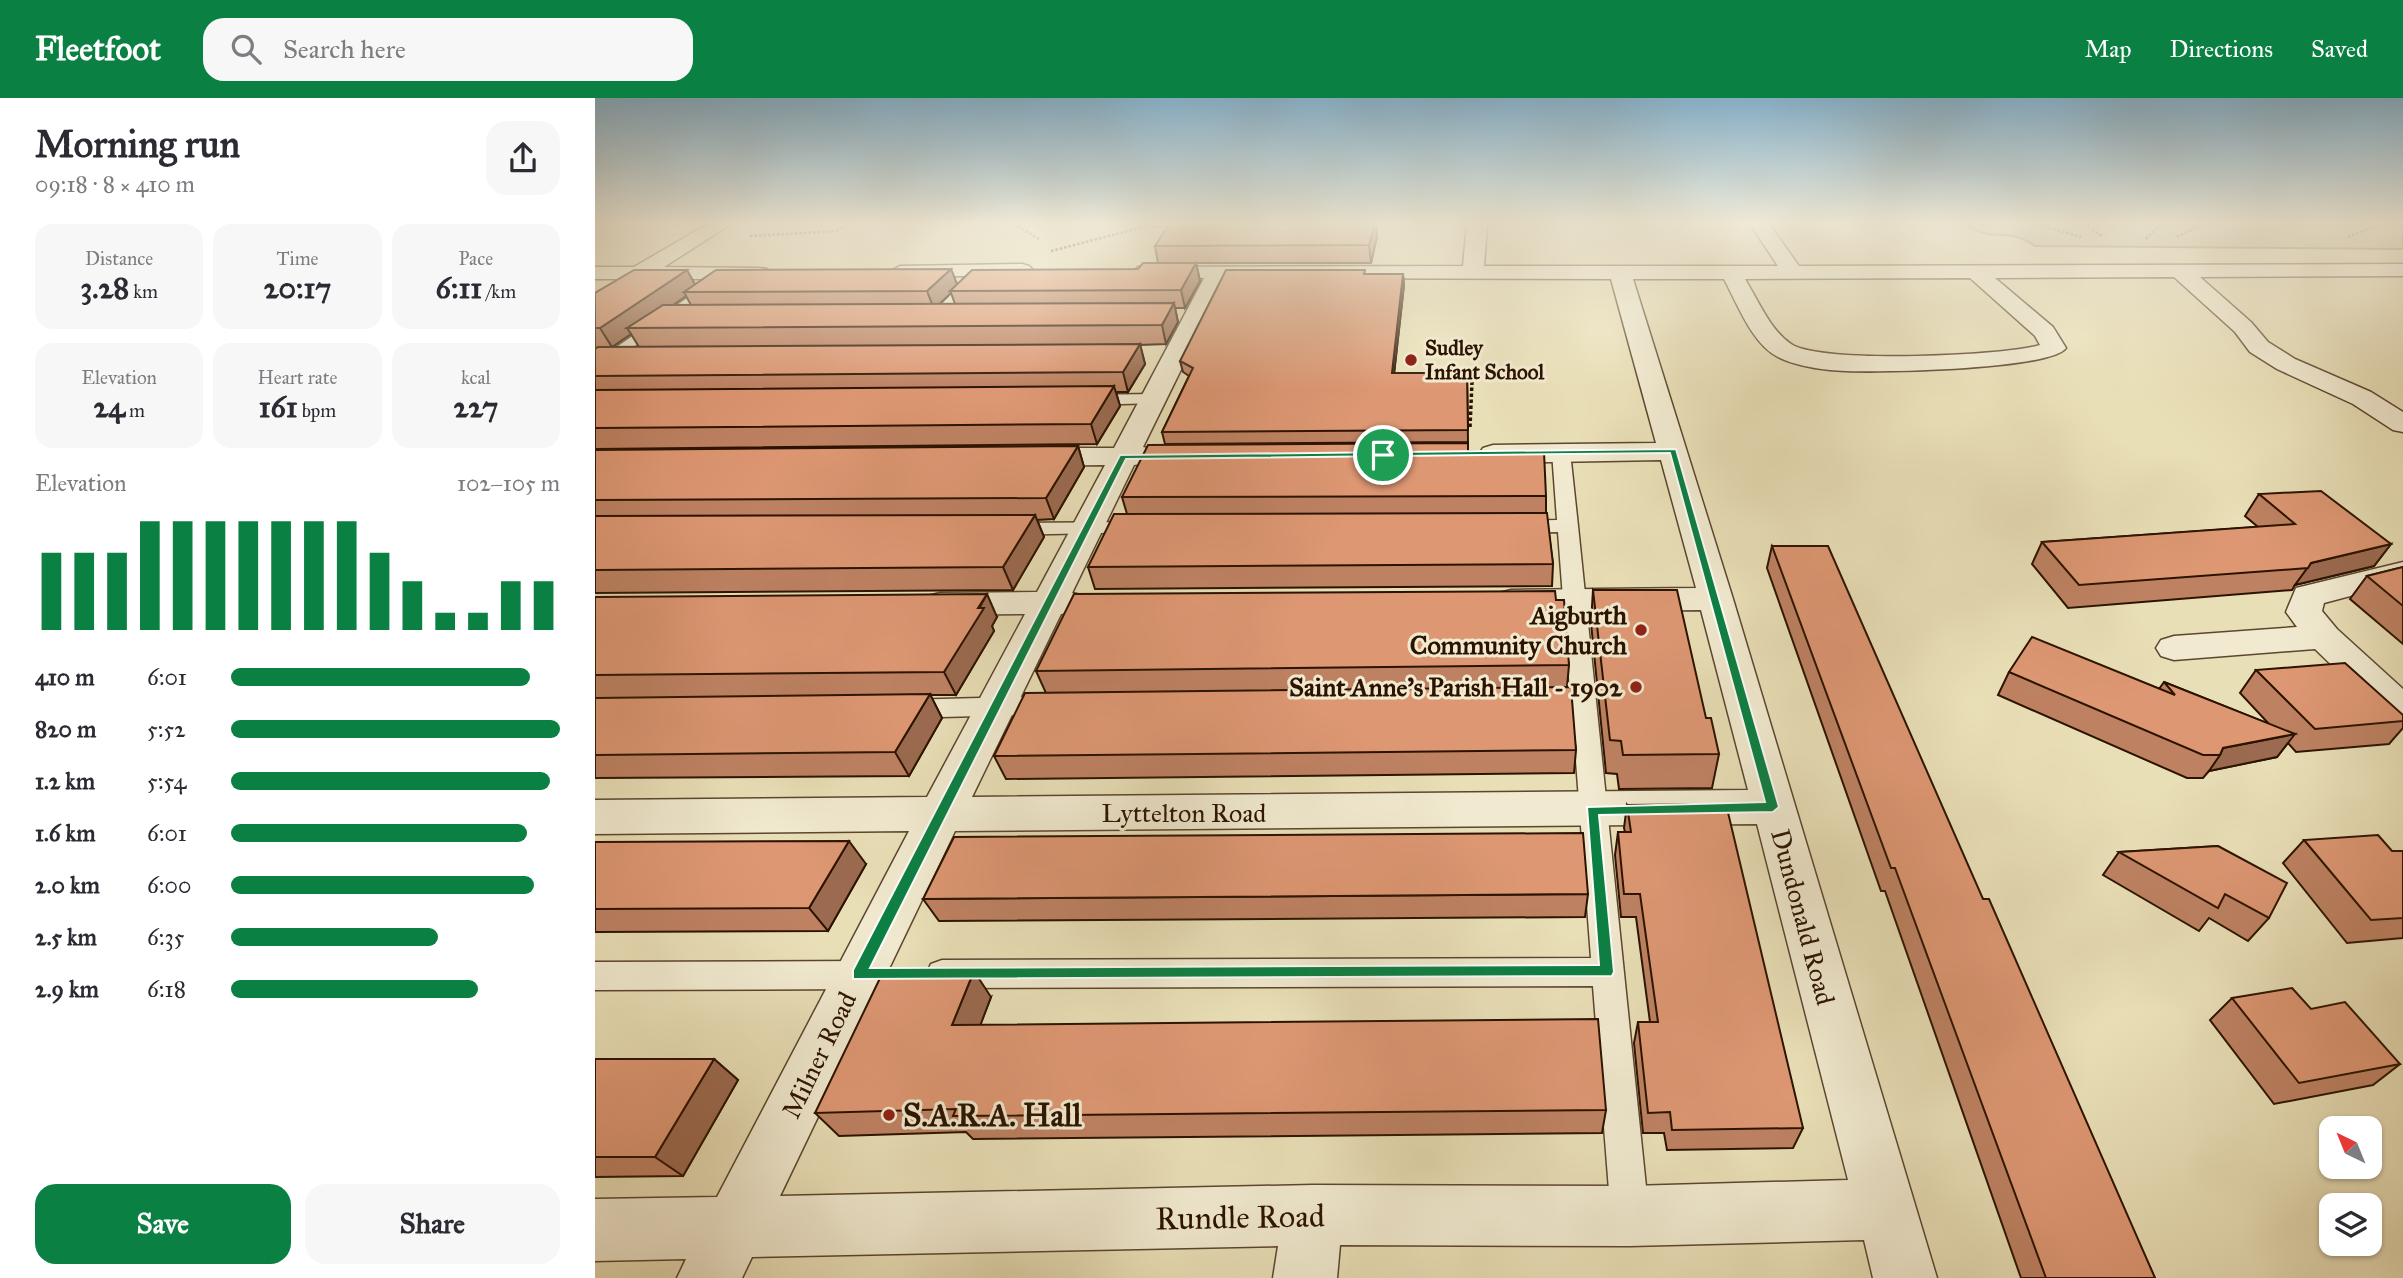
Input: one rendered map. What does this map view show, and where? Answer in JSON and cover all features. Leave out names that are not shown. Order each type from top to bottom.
[{"type":"street","points":[[606,292],[628,279]]},
{"type":"street","name":"Milner Road","points":[[722,1253],[890,974],[941,814],[1153,399],[1173,334],[1213,279]]},
{"type":"street","name":"Dundonald Road","points":[[1622,279],[1716,599],[1905,1278]]},
{"type":"street","points":[[1735,279],[1775,343],[1784,352],[1814,361],[1857,354],[2035,354],[2054,348],[2045,332],[1984,279]]},
{"type":"street","points":[[2189,279],[2243,327],[2259,347],[2286,364],[2362,398],[2403,424]]},
{"type":"street","points":[[600,361],[652,357]]},
{"type":"street","points":[[2362,398],[2403,393]]},
{"type":"street","points":[[1470,444],[1561,452],[1673,451]]},
{"type":"street","points":[[998,457],[1179,456]]},
{"type":"street","points":[[2403,572],[2308,596],[2304,612],[2324,638],[2403,711]]},
{"type":"street","points":[[1477,601],[1716,599]]},
{"type":"street","points":[[911,604],[1103,603]]},
{"type":"street","points":[[2174,648],[2324,638]]},
{"type":"street","name":"Lyttelton Road","points":[[595,817],[1592,811],[1773,807]]},
{"type":"street","name":"Rundle Road","points":[[595,1230],[722,1253],[1313,1215],[1630,1216],[1884,1209]]},
{"type":"street","points":[[1305,1278],[1313,1215]]},
{"type":"lane","points":[[600,361],[724,279]]},
{"type":"lane","points":[[966,289],[975,279]]},
{"type":"lane","points":[[669,317],[696,317]]},
{"type":"lane","points":[[1070,400],[1153,399]]},
{"type":"lane","points":[[1561,452],[1630,1216]]},
{"type":"lane","points":[[1498,527],[1567,526]]},
{"type":"lane","points":[[992,529],[1164,528]]},
{"type":"lane","points":[[1513,700],[1582,699]]},
{"type":"lane","points":[[887,709],[1080,705]]},
{"type":"lane","points":[[595,976],[1607,972]]},
{"type":"path","points":[[1470,444],[1472,382]]},
{"type":"path","points":[[1461,425],[1471,425]]},
{"type":"building","points":[[619,279],[673,279],[600,328],[595,328],[595,293]]},
{"type":"building","points":[[703,279],[940,279],[927,291],[684,292]]},
{"type":"building","points":[[963,279],[1187,279],[1181,290],[950,291]]},
{"type":"building","points":[[1221,279],[1402,279],[1392,373],[1467,373],[1468,430],[1162,432],[1193,368],[1180,361]]},
{"type":"building","points":[[1174,303],[1162,325],[627,328],[663,305]]},
{"type":"building","points":[[1140,344],[1123,372],[595,376],[595,349],[598,347]]},
{"type":"building","points":[[1114,386],[1091,424],[595,428],[595,390]]},
{"type":"building","points":[[1468,443],[1468,451],[1544,452],[1546,496],[1122,497],[1148,445]]},
{"type":"building","points":[[1078,446],[1046,498],[595,500],[595,450]]},
{"type":"building","points":[[2321,491],[2391,544],[2311,563],[2308,568],[2079,585],[2042,542],[2295,524],[2259,494]]},
{"type":"building","points":[[1547,513],[1553,564],[1088,567],[1114,514]]},
{"type":"building","points":[[1035,515],[1003,567],[595,570],[595,516]]},
{"type":"building","points":[[1772,546],[1828,546],[1983,899],[1989,899],[2155,1278],[2046,1278],[1895,868],[1891,868]]},
{"type":"building","points":[[2403,567],[2403,606],[2367,576]]},
{"type":"building","name":"Saint Anne's Parish Hall - 1902","points":[[1593,590],[1677,590],[1706,718],[1711,718],[1719,754],[1623,755],[1621,741],[1610,740]]},
{"type":"building","points":[[1555,591],[1556,600],[1564,600],[1569,665],[1036,671],[1074,594]]},
{"type":"building","points":[[987,594],[978,608],[984,608],[944,672],[595,675],[595,597]]},
{"type":"building","points":[[2032,637],[2175,695],[2164,682],[2295,734],[2223,748],[2220,755],[2203,755],[2009,672]]},
{"type":"building","points":[[2345,663],[2403,715],[2403,721],[2315,729],[2256,670]]},
{"type":"building","points":[[1571,687],[1576,750],[994,756],[1025,693]]},
{"type":"building","points":[[930,694],[895,752],[595,755],[595,698]]},
{"type":"building","points":[[1726,804],[1803,1128],[1672,1130],[1670,1112],[1648,1113],[1638,1022],[1658,1022],[1640,894],[1624,894],[1618,832],[1631,832],[1627,805]]},
{"type":"building","points":[[1583,833],[1588,894],[923,899],[954,837]]},
{"type":"building","points":[[2378,835],[2392,851],[2403,851],[2403,918],[2371,920],[2304,840]]},
{"type":"building","points":[[849,841],[809,908],[595,909],[595,842]]},
{"type":"building","points":[[2218,846],[2287,883],[2269,918],[2225,894],[2218,908],[2119,852]]},
{"type":"building","points":[[974,971],[952,1025],[1598,1019],[1606,1110],[953,1116],[956,1109],[815,1113],[882,974]]},
{"type":"building","points":[[2292,988],[2311,1009],[2345,1002],[2400,1064],[2299,1083],[2232,998]]},
{"type":"building","points":[[595,1059],[714,1059],[655,1157],[595,1157]]},
{"type":"place","name":"Sudley Infant School","points":[[1411,360]]},
{"type":"place","name":"Aigburth Community Church","points":[[1641,630]]},
{"type":"place","name":"Saint Anne's Parish Hall - 1902","points":[[1636,687]]},
{"type":"place","name":"S.A.R.A. Hall","points":[[889,1115]]},
{"type":"route","points":[[1673,451],[1773,807],[1592,811],[1607,972],[859,975],[1123,457],[1383,455],[1673,451]]}]
